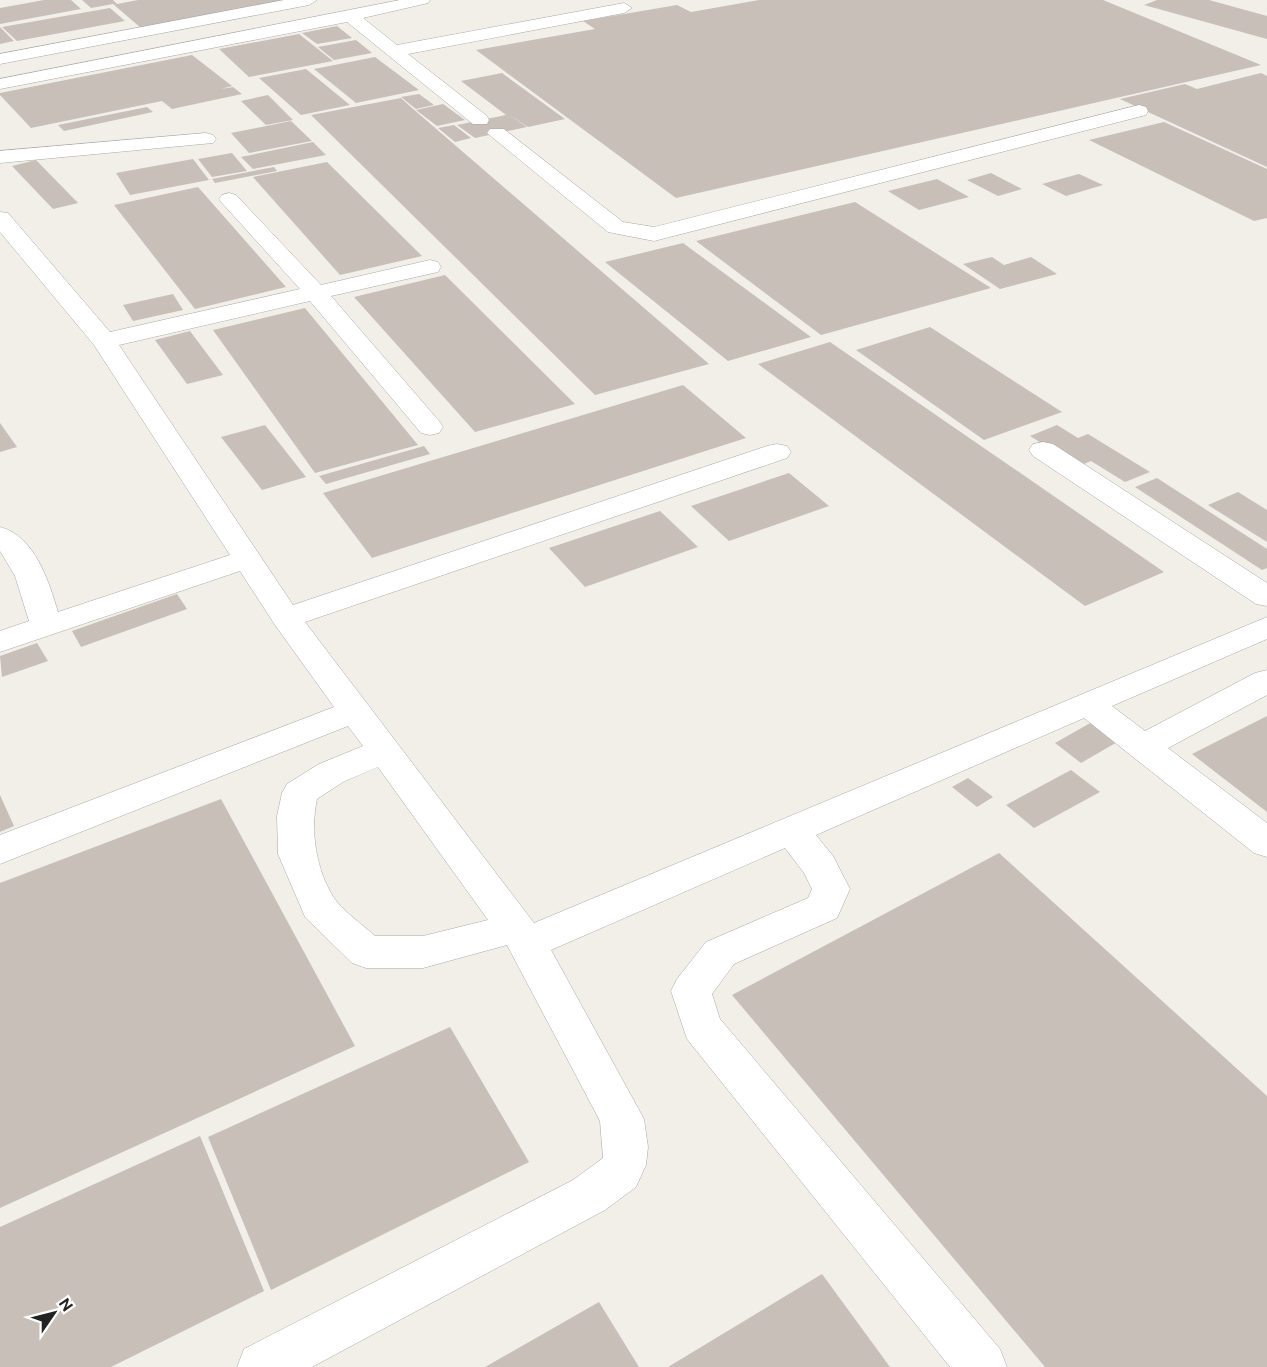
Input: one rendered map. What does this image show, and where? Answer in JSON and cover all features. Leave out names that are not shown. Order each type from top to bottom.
[{"type":"street","points":[[0,59],[309,0]]},
{"type":"street","points":[[0,84],[422,0]]},
{"type":"street","points":[[393,51],[624,8]]},
{"type":"street","points":[[350,16],[480,120]]},
{"type":"street","points":[[497,133],[616,227],[654,234],[1139,111]]},
{"type":"street","points":[[0,157],[206,139]]},
{"type":"street","points":[[229,199],[316,293],[430,427]]},
{"type":"street","points":[[0,218],[104,341],[286,618],[521,935],[622,1119],[627,1149],[625,1166],[616,1178],[589,1195],[262,1367]]},
{"type":"street","points":[[104,341],[430,267]]},
{"type":"street","points":[[1043,450],[1267,597]]},
{"type":"street","points":[[286,618],[777,452]]},
{"type":"street","points":[[0,536],[11,544],[29,568],[46,626]]},
{"type":"street","points":[[0,642],[247,559]]},
{"type":"street","points":[[384,751],[331,773],[300,793],[295,816],[297,854],[319,907],[366,952],[423,952],[521,935],[792,830],[1267,627]]},
{"type":"street","points":[[1142,747],[1267,681]]},
{"type":"street","points":[[1087,704],[1267,843]]},
{"type":"street","points":[[0,850],[355,711]]},
{"type":"street","points":[[792,830],[820,866],[831,889],[823,908],[720,953],[691,991],[702,1027],[982,1367]]},
{"type":"building","points":[[44,0],[71,0],[81,9],[0,24],[0,8]]},
{"type":"building","points":[[82,0],[113,0],[117,4],[138,0],[289,0],[141,28],[113,4],[91,8]]},
{"type":"building","points":[[759,0],[1103,0],[1261,65],[676,198],[476,50],[595,29],[583,21],[677,5],[691,12]]},
{"type":"building","points":[[1157,0],[1209,0],[1267,16],[1267,39],[1144,5]]},
{"type":"building","points":[[110,8],[125,21],[17,41],[2,27]]},
{"type":"building","points":[[337,26],[352,38],[317,44],[302,33]]},
{"type":"building","points":[[0,27],[14,41],[0,44]]},
{"type":"building","points":[[299,34],[333,61],[249,77],[219,49]]},
{"type":"building","points":[[356,40],[372,53],[334,60],[318,47]]},
{"type":"building","points":[[192,55],[232,86],[221,89],[233,87],[242,94],[172,109],[162,101],[31,128],[0,95],[0,93]]},
{"type":"building","points":[[375,57],[419,90],[356,103],[314,69]]},
{"type":"building","points":[[306,69],[350,105],[301,115],[259,78]]},
{"type":"building","points":[[502,73],[565,119],[528,127],[508,114],[527,127],[475,138],[457,125],[506,115],[461,81]]},
{"type":"building","points":[[1261,73],[1267,76],[1267,167],[1120,99],[1185,84],[1197,89]]},
{"type":"building","points":[[419,94],[434,105],[416,109],[401,97]]},
{"type":"building","points":[[268,95],[293,120],[266,125],[241,101]]},
{"type":"building","points":[[401,98],[709,364],[595,395],[311,115]]},
{"type":"building","points":[[443,104],[465,120],[437,126],[416,110]]},
{"type":"building","points":[[147,107],[153,112],[64,131],[58,125]]},
{"type":"building","points":[[291,121],[312,141],[249,153],[231,133]]},
{"type":"building","points":[[1164,122],[1267,169],[1267,218],[1254,221],[1089,140]]},
{"type":"building","points":[[454,125],[471,138],[455,142],[438,128]]},
{"type":"building","points":[[313,142],[326,155],[253,169],[241,157]]},
{"type":"building","points":[[232,153],[247,171],[212,177],[198,159]]},
{"type":"building","points":[[193,159],[209,180],[130,195],[116,173]]},
{"type":"building","points":[[36,160],[78,203],[53,209],[12,166]]},
{"type":"building","points":[[327,162],[422,256],[340,275],[253,177]]},
{"type":"building","points":[[274,167],[277,171],[215,183],[212,179]]},
{"type":"building","points":[[991,173],[1022,189],[998,196],[967,180]]},
{"type":"building","points":[[1079,174],[1103,185],[1066,196],[1042,184]]},
{"type":"building","points":[[937,179],[969,197],[919,210],[888,191]]},
{"type":"building","points":[[198,187],[286,287],[195,309],[114,205]]},
{"type":"building","points":[[855,202],[991,288],[821,335],[696,241]]},
{"type":"building","points":[[683,243],[811,337],[728,361],[605,262]]},
{"type":"building","points":[[992,257],[1004,265],[1031,257],[1057,274],[1000,289],[963,264]]},
{"type":"building","points":[[445,275],[575,404],[475,432],[354,297]]},
{"type":"building","points":[[173,294],[183,310],[133,321],[123,305]]},
{"type":"building","points":[[305,308],[418,445],[315,473],[213,330]]},
{"type":"building","points":[[930,327],[1062,412],[984,440],[856,350]]},
{"type":"building","points":[[190,331],[223,375],[187,384],[155,340]]},
{"type":"building","points":[[830,342],[1164,572],[1085,606],[758,364]]},
{"type":"building","points":[[683,385],[746,438],[372,558],[323,493]]},
{"type":"building","points":[[0,423],[17,447],[0,452]]},
{"type":"building","points":[[265,425],[306,477],[262,490],[221,437]]},
{"type":"building","points":[[1057,425],[1078,438],[1088,434],[1150,472],[1125,482],[1091,461],[1079,466],[1030,436]]},
{"type":"building","points":[[424,446],[430,454],[326,484],[319,476]]},
{"type":"building","points":[[789,473],[829,506],[729,541],[691,506]]},
{"type":"building","points":[[1157,478],[1267,549],[1267,568],[1262,570],[1135,487]]},
{"type":"building","points":[[1238,492],[1267,510],[1267,542],[1208,505]]},
{"type":"building","points":[[660,511],[698,547],[585,587],[549,548]]},
{"type":"building","points":[[177,594],[187,609],[81,647],[72,631]]},
{"type":"building","points":[[37,643],[48,661],[2,677],[0,656]]},
{"type":"building","points":[[1267,716],[1267,812],[1192,754]]},
{"type":"building","points":[[1092,722],[1119,741],[1081,763],[1055,743]]},
{"type":"building","points":[[1071,770],[1100,792],[1034,828],[1006,805]]},
{"type":"building","points":[[968,778],[993,797],[977,807],[952,787]]},
{"type":"building","points":[[0,795],[14,826],[0,832]]},
{"type":"building","points":[[221,799],[355,1046],[0,1208],[0,883]]},
{"type":"building","points":[[999,853],[1267,1096],[1267,1367],[1045,1367],[732,995]]},
{"type":"building","points":[[450,1027],[529,1162],[271,1290],[208,1137]]},
{"type":"building","points":[[200,1136],[264,1291],[111,1367],[0,1367],[0,1227]]},
{"type":"building","points":[[822,1274],[890,1367],[668,1367]]},
{"type":"building","points":[[599,1302],[639,1367],[485,1367]]}]
